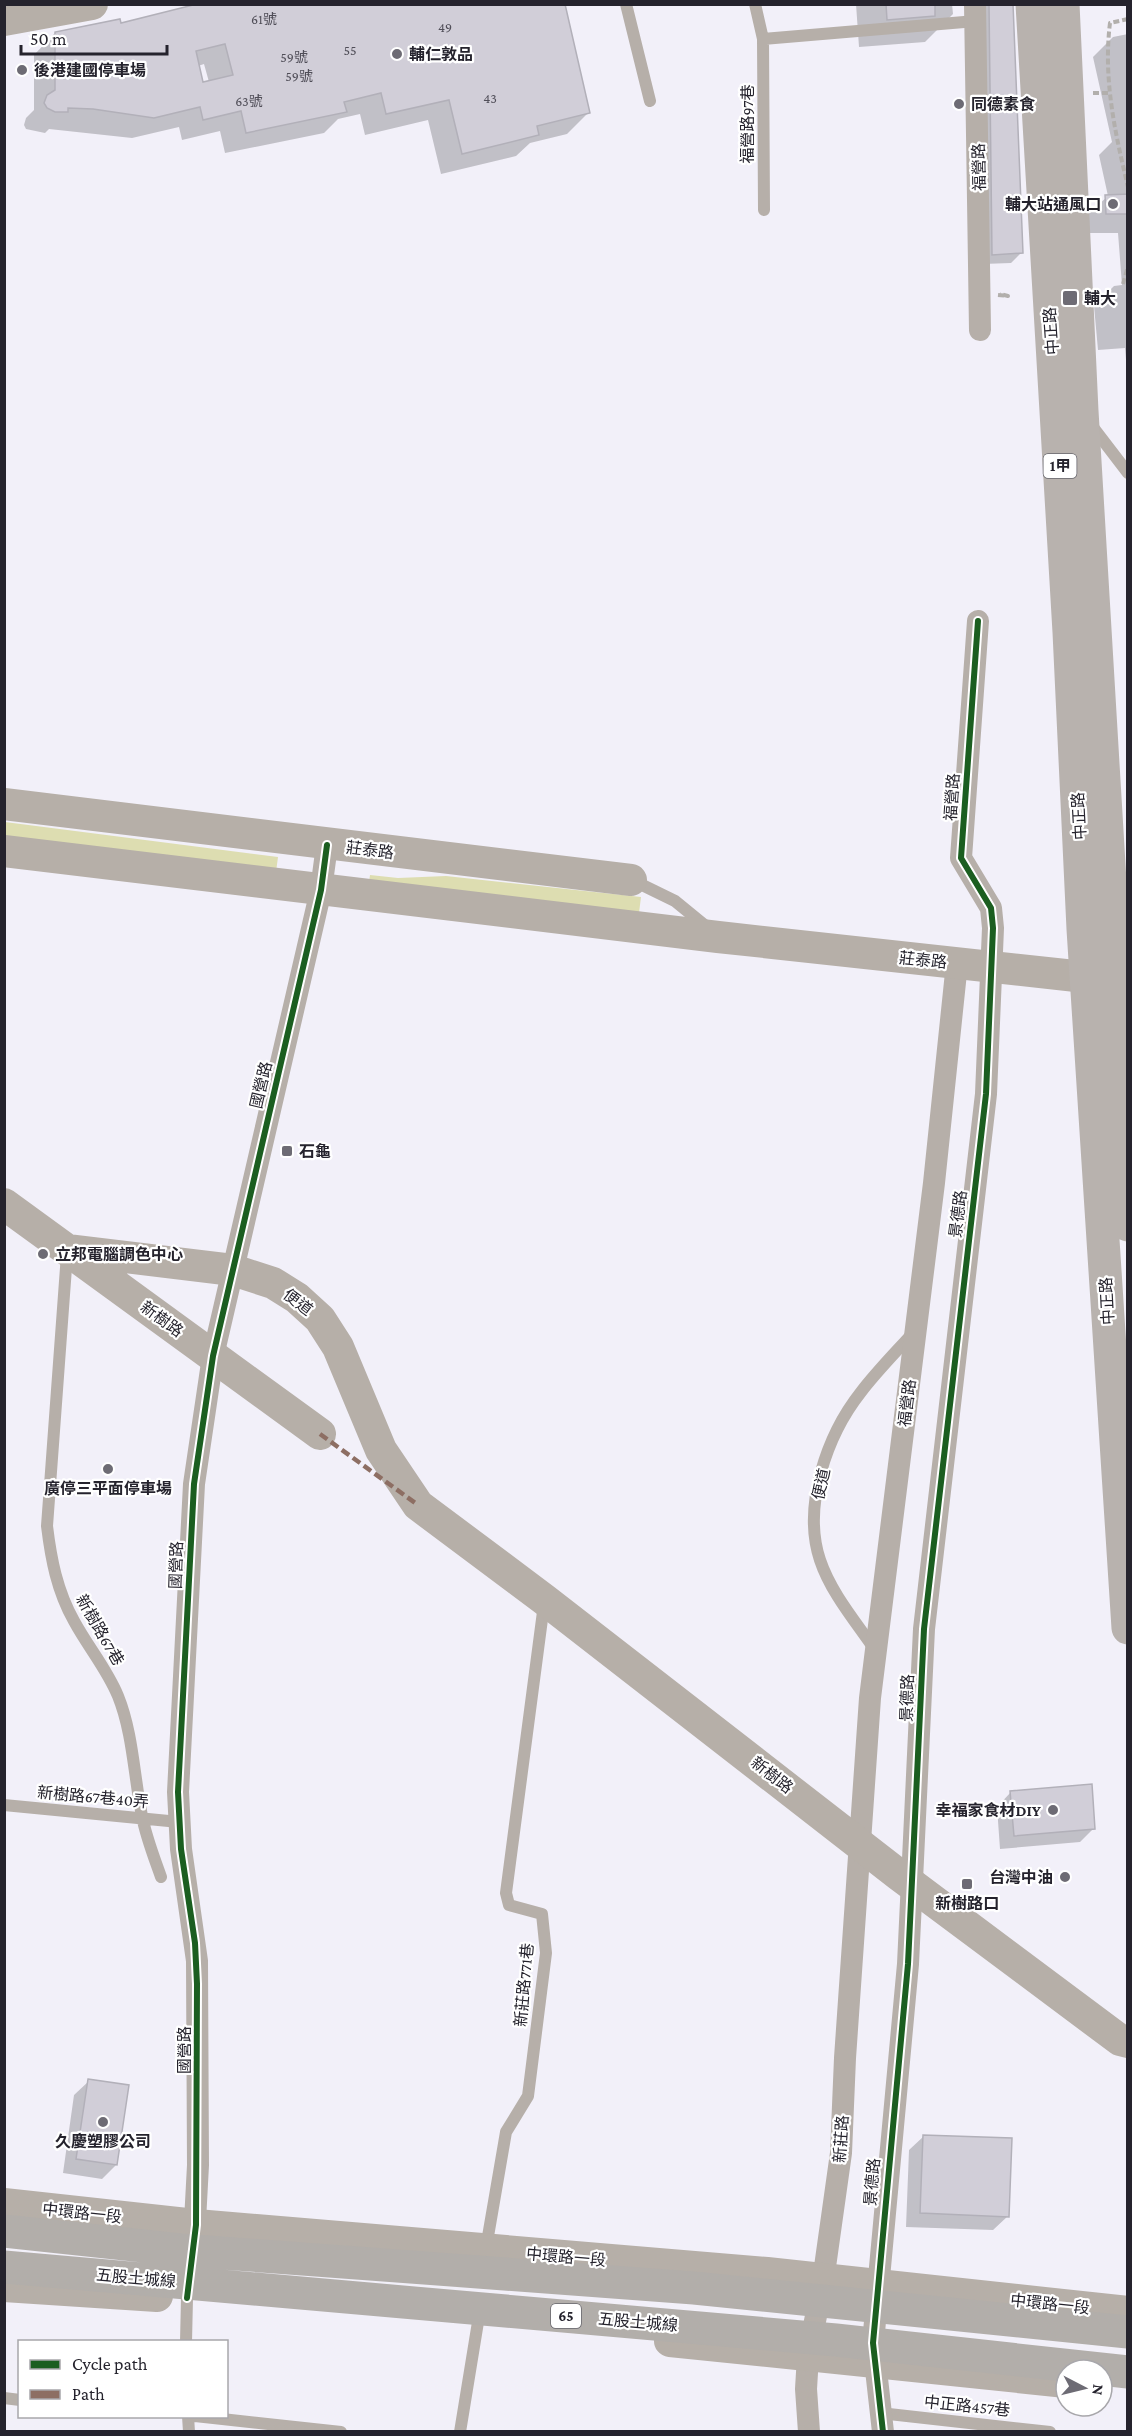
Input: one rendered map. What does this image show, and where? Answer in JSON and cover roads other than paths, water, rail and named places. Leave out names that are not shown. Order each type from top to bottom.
[{"type":"highway","name":"五股土城線","points":[[4,2231],[181,2250],[694,2288],[1128,2332]]},
{"type":"highway","name":"五股土城線","points":[[4,2267],[813,2338],[1128,2372]]},
{"type":"main road","name":"中正路","points":[[1032,4],[1069,632],[1108,931]]},
{"type":"main road","name":"中正路","points":[[1063,4],[1110,980],[1128,1628]]},
{"type":"main road","name":"中正路","points":[[1110,980],[1128,1226]]},
{"type":"street","points":[[4,20],[92,4]]},
{"type":"street","name":"福營路","points":[[975,13],[980,330]]},
{"type":"street","name":"福營路","points":[[978,621],[961,858],[991,908],[993,928],[991,967]]},
{"type":"street","name":"莊泰路","points":[[4,804],[327,845],[631,880]]},
{"type":"street","name":"國營路","points":[[187,2298],[196,2225],[197,1961],[179,1822],[178,1765],[194,1485],[213,1356],[321,890],[327,845]]},
{"type":"street","name":"莊泰路","points":[[4,851],[718,937],[1110,980]]},
{"type":"street","name":"福營路","points":[[859,1844],[876,1651],[916,1329],[957,963]]},
{"type":"street","name":"景德路","points":[[881,2422],[873,2343],[913,1885],[924,1629],[986,1094],[991,1023],[991,967]]},
{"type":"street","name":"新樹路","points":[[4,1204],[67,1250],[132,1278],[213,1356],[320,1434]]},
{"type":"street","name":"便道","points":[[132,1278],[233,1270],[273,1283],[297,1298],[320,1319],[338,1347],[381,1450],[417,1505]]},
{"type":"street","name":"新樹路","points":[[417,1505],[545,1600],[913,1885],[1120,2040],[1128,2042]]},
{"type":"street","name":"新莊路","points":[[809,2432],[806,2389],[808,2356],[823,2281],[842,2153],[859,1844]]},
{"type":"street","name":"中環路一段","points":[[4,2204],[151,2221],[767,2273],[878,2287],[1128,2312]]},
{"type":"street","points":[[478,2322],[486,2250]]},
{"type":"street","points":[[572,2330],[553,2321],[539,2306],[537,2289],[542,2274],[553,2266],[586,2259]]},
{"type":"street","points":[[4,2286],[187,2298],[572,2330],[1054,2381]]},
{"type":"lane","points":[[626,4],[650,101]]},
{"type":"lane","name":"福營路97巷","points":[[755,4],[763,39],[764,210]]},
{"type":"lane","points":[[763,39],[975,13]]},
{"type":"lane","points":[[1082,411],[1107,448],[1128,473]]},
{"type":"lane","name":"莊泰路","points":[[631,880],[656,889],[675,901],[718,937]]},
{"type":"lane","name":"新樹路67巷","points":[[67,1250],[48,1537],[60,1592],[74,1621],[105,1669],[118,1697],[127,1729],[142,1818],[161,1877]]},
{"type":"lane","name":"便道","points":[[876,1651],[835,1590],[820,1560],[814,1521],[821,1471],[840,1426],[860,1393],[916,1329]]},
{"type":"lane","name":"新莊路771巷","points":[[486,2250],[506,2132],[528,2096],[546,1953],[542,1914],[509,1905],[506,1893],[545,1600]]},
{"type":"lane","name":"新樹路67巷40弄","points":[[4,1805],[179,1822]]},
{"type":"lane","points":[[186,2340],[187,2298]]},
{"type":"lane","points":[[460,2432],[478,2322]]},
{"type":"lane","points":[[213,2418],[341,2432]]},
{"type":"lane","name":"中正路457巷","points":[[881,2422],[1050,2432]]},
{"type":"place","name":"輔仁敦品","points":[[397,54]]},
{"type":"place","name":"後港建國停車場","points":[[22,70]]},
{"type":"place","name":"同德素食","points":[[959,104]]},
{"type":"place","name":"輔大站通風口","points":[[1113,204]]},
{"type":"place","name":"輔大","points":[[1070,298]]},
{"type":"place","name":"石龜","points":[[287,1151]]},
{"type":"place","name":"立邦電腦調色中心","points":[[43,1254]]},
{"type":"place","name":"廣停三平面停車場","points":[[108,1469]]},
{"type":"place","name":"幸福家食材DIY","points":[[1053,1810]]},
{"type":"place","name":"台灣中油","points":[[1065,1877]]},
{"type":"place","name":"新樹路口","points":[[967,1884]]},
{"type":"place","name":"久慶塑膠公司","points":[[103,2122]]}]
